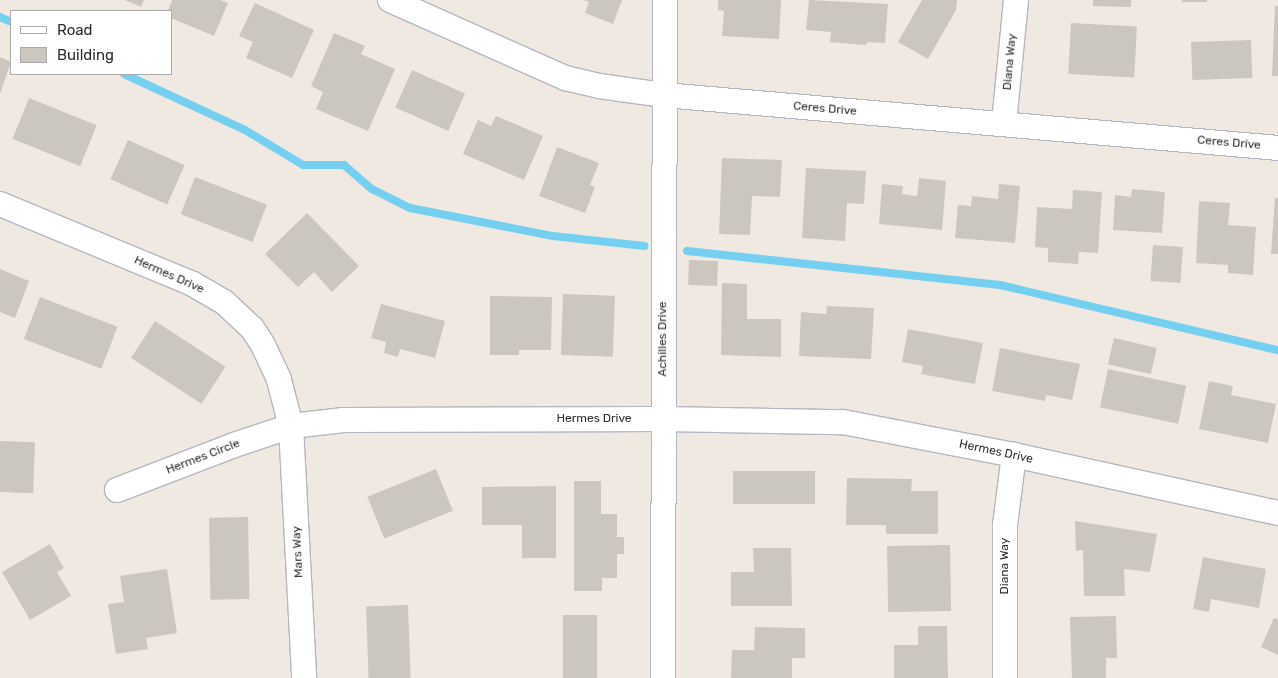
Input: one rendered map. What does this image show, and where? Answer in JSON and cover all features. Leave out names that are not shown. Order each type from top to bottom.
[{"type":"street","name":"Ceres Drive","points":[[390,0],[565,78],[599,86],[664,95],[1278,148]]},
{"type":"street","name":"Achilles Drive","points":[[663,678],[665,0]]},
{"type":"street","name":"Diana Way","points":[[1004,123],[1016,0]]},
{"type":"street","name":"Hermes Drive","points":[[0,204],[191,283],[224,302],[247,323],[264,345],[280,380],[291,426],[344,420],[663,419],[843,422],[1014,455],[1278,513]]},
{"type":"street","name":"Hermes Circle","points":[[116,490],[234,445],[291,426]]},
{"type":"street","name":"Mars Way","points":[[291,426],[304,678]]},
{"type":"street","name":"Diana Way","points":[[1005,678],[1005,525],[1014,455]]},
{"type":"building","points":[[125,0],[144,0],[141,7]]},
{"type":"building","points":[[172,0],[220,0],[228,3],[214,36],[172,18],[172,10],[168,10]]},
{"type":"building","points":[[583,0],[622,0],[613,24],[585,13],[589,2]]},
{"type":"building","points":[[718,0],[781,0],[779,39],[722,36],[724,11],[718,10]]},
{"type":"building","points":[[809,0],[888,4],[885,43],[867,42],[866,45],[830,42],[831,32],[806,30]]},
{"type":"building","points":[[922,0],[957,0],[956,10],[928,59],[898,42]]},
{"type":"building","points":[[1093,0],[1131,0],[1131,7],[1093,6]]},
{"type":"building","points":[[1182,0],[1207,0],[1207,2],[1182,2]]},
{"type":"building","points":[[255,3],[314,30],[292,78],[246,58],[253,42],[239,36]]},
{"type":"building","points":[[1275,6],[1278,6],[1278,76],[1272,76]]},
{"type":"building","points":[[1071,23],[1137,26],[1134,77],[1068,74]]},
{"type":"building","points":[[334,33],[365,46],[361,54],[395,69],[368,131],[316,109],[323,92],[311,86]]},
{"type":"building","points":[[1251,40],[1252,78],[1192,80],[1191,42]]},
{"type":"building","points":[[0,57],[10,62],[10,65],[0,94]]},
{"type":"building","points":[[412,70],[465,94],[448,131],[395,107]]},
{"type":"building","points":[[29,98],[97,125],[80,166],[13,139]]},
{"type":"building","points":[[496,116],[543,136],[524,180],[463,154],[478,120],[491,126]]},
{"type":"building","points":[[128,140],[185,165],[167,205],[111,179]]},
{"type":"building","points":[[557,147],[599,163],[590,185],[595,187],[585,213],[539,196]]},
{"type":"building","points":[[722,158],[782,160],[780,197],[752,196],[750,235],[719,234]]},
{"type":"building","points":[[806,168],[866,171],[864,204],[847,203],[845,241],[802,238]]},
{"type":"building","points":[[195,177],[267,205],[253,242],[181,214]]},
{"type":"building","points":[[919,178],[946,181],[942,230],[879,224],[882,184],[903,186],[902,194],[917,196]]},
{"type":"building","points":[[999,184],[1020,186],[1015,243],[955,238],[958,205],[971,206],[972,196],[998,199]]},
{"type":"building","points":[[1132,189],[1165,192],[1162,233],[1113,230],[1115,195],[1131,197]]},
{"type":"building","points":[[1073,190],[1102,192],[1098,253],[1079,252],[1078,264],[1048,262],[1048,248],[1035,247],[1037,207],[1072,209]]},
{"type":"building","points":[[1275,198],[1278,198],[1278,254],[1271,254]]},
{"type":"building","points":[[1199,201],[1230,203],[1228,225],[1256,227],[1253,275],[1228,273],[1228,265],[1196,263]]},
{"type":"building","points":[[307,213],[359,266],[332,292],[314,272],[298,287],[265,254]]},
{"type":"building","points":[[1153,245],[1183,247],[1180,283],[1150,281]]},
{"type":"building","points":[[689,260],[718,261],[717,286],[688,285]]},
{"type":"building","points":[[0,269],[29,281],[15,318],[0,312]]},
{"type":"building","points":[[722,283],[747,284],[747,319],[781,319],[781,357],[721,355]]},
{"type":"building","points":[[563,294],[615,296],[613,357],[561,355]]},
{"type":"building","points":[[490,296],[552,297],[551,350],[519,350],[519,355],[490,355]]},
{"type":"building","points":[[40,297],[117,327],[101,369],[24,339]]},
{"type":"building","points":[[381,304],[445,321],[435,358],[400,349],[398,357],[384,353],[386,342],[371,338]]},
{"type":"building","points":[[827,306],[874,308],[871,359],[799,356],[801,312],[826,314]]},
{"type":"building","points":[[155,321],[225,367],[201,404],[131,358]]},
{"type":"building","points":[[908,329],[983,343],[975,384],[921,374],[923,366],[902,362]]},
{"type":"building","points":[[1114,338],[1157,348],[1151,374],[1108,364]]},
{"type":"building","points":[[1000,348],[1080,364],[1072,400],[1046,395],[1045,401],[992,391]]},
{"type":"building","points":[[1108,369],[1186,386],[1178,424],[1100,407]]},
{"type":"building","points":[[1209,381],[1233,386],[1231,395],[1276,404],[1268,443],[1199,429]]},
{"type":"building","points":[[0,441],[35,442],[33,493],[0,492]]},
{"type":"building","points":[[436,469],[453,511],[384,538],[367,497]]},
{"type":"building","points":[[733,471],[815,471],[815,504],[733,504]]},
{"type":"building","points":[[847,478],[912,479],[911,491],[938,491],[938,534],[886,534],[886,525],[846,525]]},
{"type":"building","points":[[574,481],[601,481],[601,514],[617,514],[617,537],[624,537],[624,554],[617,554],[617,578],[602,578],[602,591],[574,591]]},
{"type":"building","points":[[556,486],[556,558],[522,558],[522,525],[482,525],[482,487]]},
{"type":"building","points":[[248,517],[249,599],[210,600],[209,518]]},
{"type":"building","points":[[1075,521],[1157,534],[1150,572],[1124,569],[1125,596],[1084,596],[1083,550],[1076,551]]},
{"type":"building","points":[[50,544],[64,568],[57,572],[71,596],[30,620],[2,572]]},
{"type":"building","points":[[950,545],[951,611],[888,612],[887,546]]},
{"type":"building","points":[[753,548],[791,548],[792,606],[731,606],[731,572],[754,572]]},
{"type":"building","points":[[1203,557],[1266,569],[1259,608],[1211,599],[1209,612],[1193,609]]},
{"type":"building","points":[[167,569],[177,633],[146,638],[148,649],[116,654],[108,604],[124,602],[120,576]]},
{"type":"building","points":[[408,605],[411,678],[369,678],[366,606]]},
{"type":"building","points":[[563,615],[597,615],[597,678],[563,678]]},
{"type":"building","points":[[1116,616],[1117,658],[1106,658],[1106,678],[1072,678],[1070,617]]},
{"type":"building","points":[[1274,618],[1278,619],[1278,655],[1261,647]]},
{"type":"building","points":[[918,626],[947,626],[948,678],[894,678],[894,645],[918,645]]},
{"type":"building","points":[[755,627],[805,628],[805,658],[792,658],[792,678],[731,678],[732,650],[754,650]]},
{"type":"waterway","points":[[0,17],[10,22]]},
{"type":"waterway","points":[[126,75],[245,130],[303,165],[344,165],[372,189],[410,208],[553,236],[644,246]]},
{"type":"waterway","points":[[687,251],[1000,285],[1278,350]]}]
